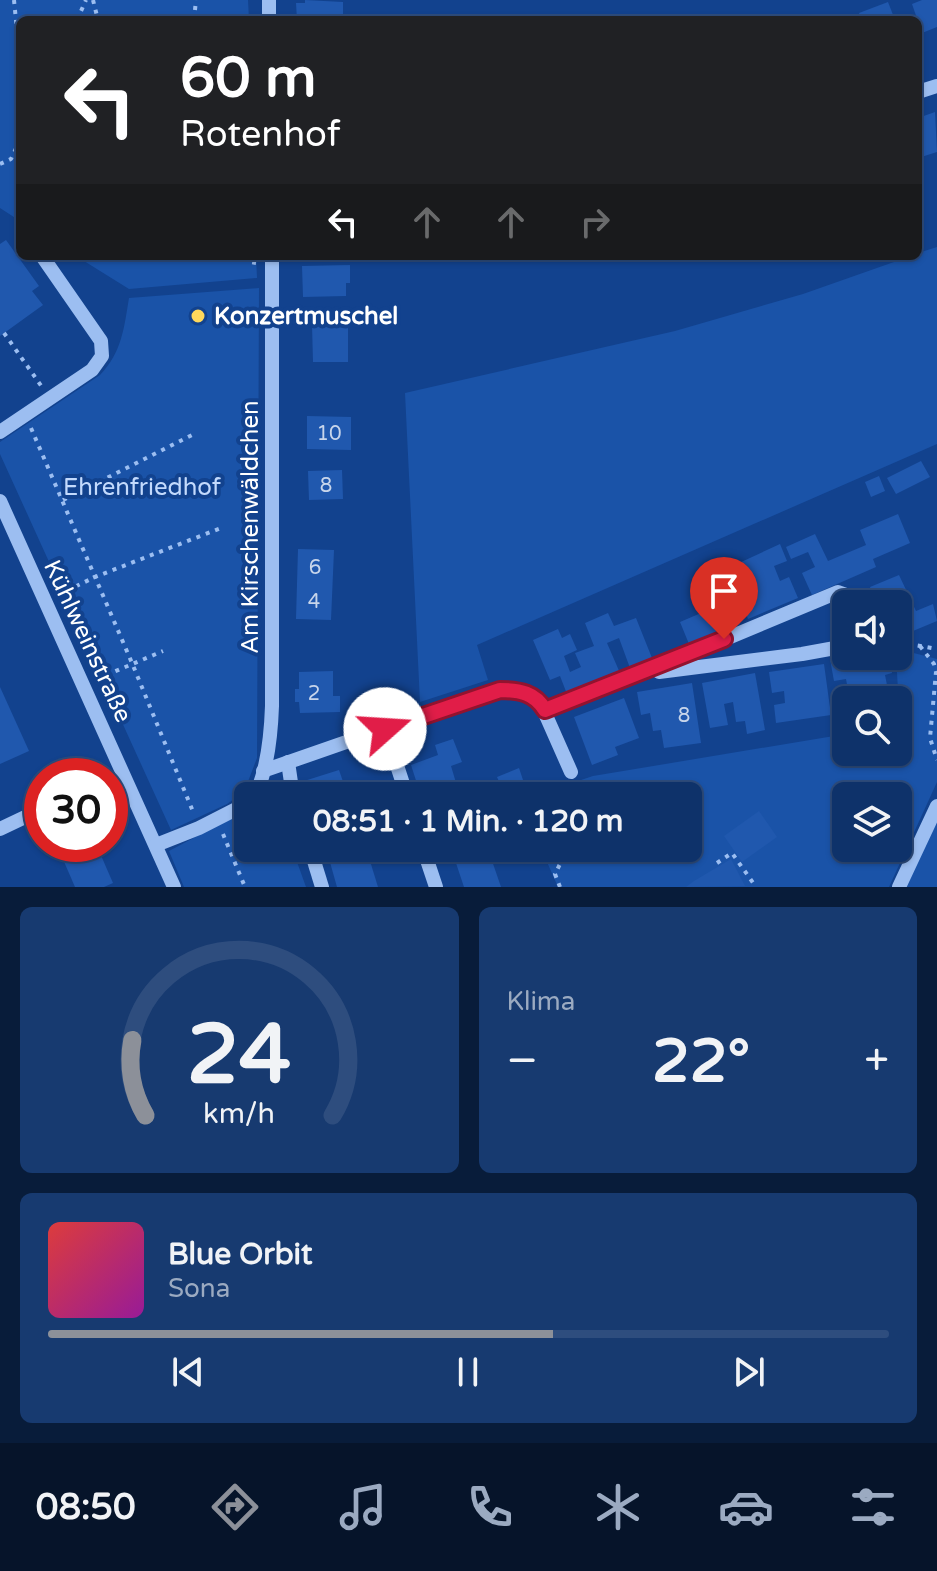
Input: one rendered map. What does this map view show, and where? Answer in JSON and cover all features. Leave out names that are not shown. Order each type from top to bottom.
[{"type":"street","points":[[0,432],[99,363],[101,341],[45,260]]},
{"type":"street","name":"Am Kirschenwäldchen","points":[[259,782],[272,706],[272,260]]},
{"type":"street","name":"Kühlweinstraße","points":[[0,501],[84,685],[110,758]]},
{"type":"street","points":[[545,710],[639,675],[832,595]]},
{"type":"street","points":[[639,675],[832,649]]},
{"type":"street","points":[[263,771],[500,690],[515,690],[534,696],[545,710],[571,772]]},
{"type":"street","points":[[385,729],[402,782]]},
{"type":"street","points":[[288,762],[291,782]]},
{"type":"street","name":"Kühlweinstraße","points":[[128,795],[156,845],[174,887]]},
{"type":"street","points":[[899,887],[937,806]]},
{"type":"street","points":[[156,845],[234,810]]},
{"type":"street","points":[[0,829],[24,818]]},
{"type":"street","points":[[314,862],[322,887]]},
{"type":"street","points":[[428,862],[436,887]]},
{"type":"path","points":[[14,0],[16,20]]},
{"type":"path","points":[[0,164],[11,159],[16,148]]},
{"type":"path","points":[[4,333],[50,399]]},
{"type":"path","points":[[26,415],[199,828]]},
{"type":"path","points":[[63,500],[194,434]]},
{"type":"path","points":[[45,601],[95,577],[221,528]]},
{"type":"path","points":[[912,645],[937,649]]},
{"type":"path","points":[[920,646],[934,664],[936,672],[930,738],[937,760]]},
{"type":"path","points":[[84,685],[163,651]]},
{"type":"path","points":[[216,820],[245,887]]},
{"type":"path","points":[[717,863],[732,853],[756,887]]},
{"type":"path","points":[[560,887],[555,874],[561,862]]},
{"type":"green space","points":[[0,0],[248,0],[249,16],[16,16],[16,218],[0,208]]},
{"type":"green space","points":[[937,247],[937,444],[477,645],[488,680],[420,702],[405,393],[675,331],[803,294],[900,260],[922,260],[922,252]]},
{"type":"green space","points":[[82,260],[256,260],[257,278],[129,289]]},
{"type":"green space","name":"Ehrenfriedhof","points":[[259,288],[257,758],[248,782],[234,782],[234,799],[171,830],[0,454],[0,442],[100,375],[118,348],[129,298]]},
{"type":"green space","points":[[912,653],[937,659],[937,782],[912,837],[912,782],[832,782],[832,862],[900,862],[889,887],[558,887],[547,862],[702,862],[702,782],[575,782],[593,776],[832,736],[832,766],[912,766],[912,686],[898,686],[897,670],[912,670]]},
{"type":"green space","points":[[234,816],[234,862],[297,862],[306,887],[184,887],[169,851]]},
{"type":"green space","points":[[937,819],[937,887],[902,887]]},
{"type":"building","points":[[305,0],[343,2],[343,16],[297,16],[296,3],[305,3]]},
{"type":"building","points":[[937,0],[937,27],[922,33],[922,16],[916,16],[912,4]]},
{"type":"building","points":[[888,2],[893,16],[860,16],[859,13]]},
{"type":"building","points":[[935,112],[937,152],[922,157],[922,117]]},
{"type":"building","points":[[6,240],[16,254],[16,260],[20,260],[39,286],[32,291],[43,305],[0,336],[0,244]]},
{"type":"building","points":[[350,265],[346,296],[303,297],[302,266]]},
{"type":"building","points":[[348,323],[348,362],[313,362],[312,324]]},
{"type":"building","points":[[307,416],[351,417],[351,450],[307,449]]},
{"type":"building","points":[[921,461],[930,477],[896,494],[887,478]]},
{"type":"building","points":[[342,470],[343,499],[309,500],[308,471]]},
{"type":"building","points":[[879,476],[885,491],[871,497],[865,482]]},
{"type":"building","points":[[898,514],[910,543],[873,559],[876,567],[812,595],[802,573],[815,567],[808,552],[791,559],[786,547],[815,534],[828,561],[866,545],[860,530]]},
{"type":"building","points":[[780,544],[787,561],[774,566],[780,581],[789,577],[798,598],[748,619],[738,595],[750,590],[739,563]]},
{"type":"building","points":[[298,549],[334,550],[331,620],[296,619]]},
{"type":"building","points":[[899,575],[906,590],[871,590],[870,587]]},
{"type":"building","points":[[709,592],[715,605],[729,599],[740,624],[689,644],[680,622],[701,613],[694,598]]},
{"type":"building","points":[[912,603],[916,611],[933,604],[937,621],[913,631]]},
{"type":"building","points":[[608,613],[614,626],[636,618],[652,658],[630,668],[619,638],[607,643],[620,673],[567,694],[560,676],[550,680],[533,640],[558,629],[562,638],[570,634],[577,650],[564,656],[570,672],[581,667],[575,653],[594,646],[585,623]]},
{"type":"building","points":[[824,664],[831,715],[776,723],[774,705],[785,703],[784,691],[772,693],[769,672]]},
{"type":"building","points":[[832,670],[891,670],[892,673],[885,675],[887,686],[847,686],[846,679],[834,681]]},
{"type":"building","points":[[333,671],[333,696],[340,696],[340,712],[300,713],[299,702],[295,702],[299,672]]},
{"type":"building","points":[[755,673],[765,730],[747,734],[745,721],[736,722],[733,702],[724,704],[728,725],[710,728],[702,683]]},
{"type":"building","points":[[692,683],[701,743],[664,748],[661,730],[653,731],[650,713],[641,715],[637,692]]},
{"type":"building","points":[[0,687],[29,751],[0,764]]},
{"type":"building","points":[[624,698],[639,738],[615,747],[618,755],[592,765],[574,717]]},
{"type":"building","points":[[453,739],[462,762],[451,766],[456,782],[416,782],[411,765],[438,755],[435,745]]},
{"type":"building","points":[[519,768],[524,782],[499,782],[497,777]]},
{"type":"building","points":[[339,770],[343,782],[304,782]]},
{"type":"building","points":[[759,811],[777,837],[742,862],[724,836]]},
{"type":"building","points":[[731,859],[745,886],[686,887],[694,881]]},
{"type":"building","points":[[64,862],[104,862],[113,883],[104,887],[75,887]]},
{"type":"building","points":[[330,862],[370,862],[378,887],[337,887]]},
{"type":"building","points":[[492,862],[501,887],[464,887],[456,863]]},
{"type":"place","name":"Konzertmuschel","points":[[198,316]]},
{"type":"route","points":[[385,729],[500,690],[515,690],[534,696],[545,710],[724,639]]}]
